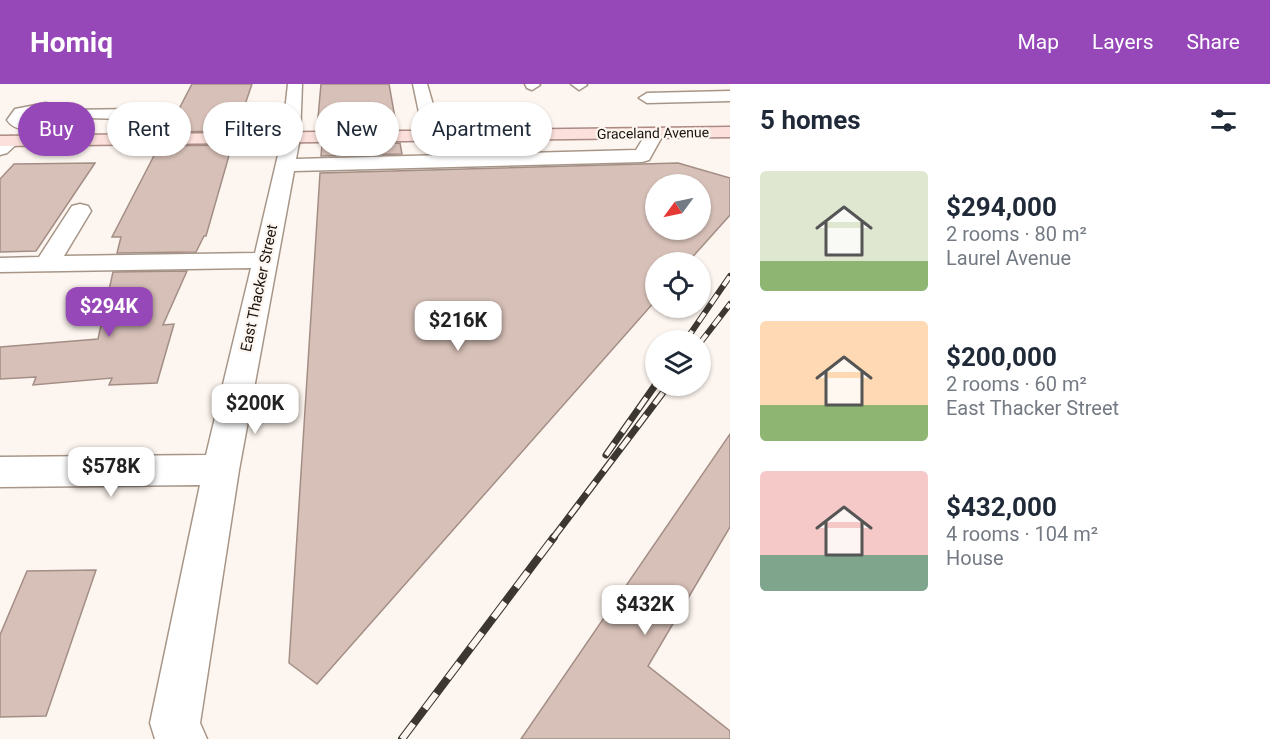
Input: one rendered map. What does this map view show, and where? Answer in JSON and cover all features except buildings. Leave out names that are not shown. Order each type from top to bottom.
[{"type":"main road","name":"Graceland Avenue","points":[[552,134],[730,132]]},
{"type":"main road","name":"Graceland Avenue","points":[[303,149],[411,136]]},
{"type":"main road","name":"Graceland Avenue","points":[[4,144],[107,140]]},
{"type":"street","name":"East Thacker Street","points":[[294,102],[296,84]]},
{"type":"street","points":[[420,84],[424,102]]},
{"type":"street","points":[[634,84],[682,132]]},
{"type":"street","points":[[647,98],[730,96]]},
{"type":"street","points":[[8,116],[46,108],[57,109],[59,115],[107,114]]},
{"type":"street","points":[[661,112],[730,111]]},
{"type":"street","points":[[303,152],[416,162],[642,156],[655,133]]},
{"type":"street","name":"East Thacker Street","points":[[181,739],[176,723],[221,470],[287,156]]},
{"type":"street","points":[[415,156],[416,162]]},
{"type":"street","points":[[47,264],[80,211]]},
{"type":"street","points":[[0,265],[265,260]]},
{"type":"street","points":[[0,472],[221,470]]},
{"type":"railway","points":[[693,330],[730,276]]},
{"type":"railway","points":[[710,330],[730,304]]},
{"type":"railway","points":[[606,455],[648,396]]},
{"type":"railway","points":[[553,538],[660,396]]},
{"type":"railway","points":[[402,739],[554,537]]}]
